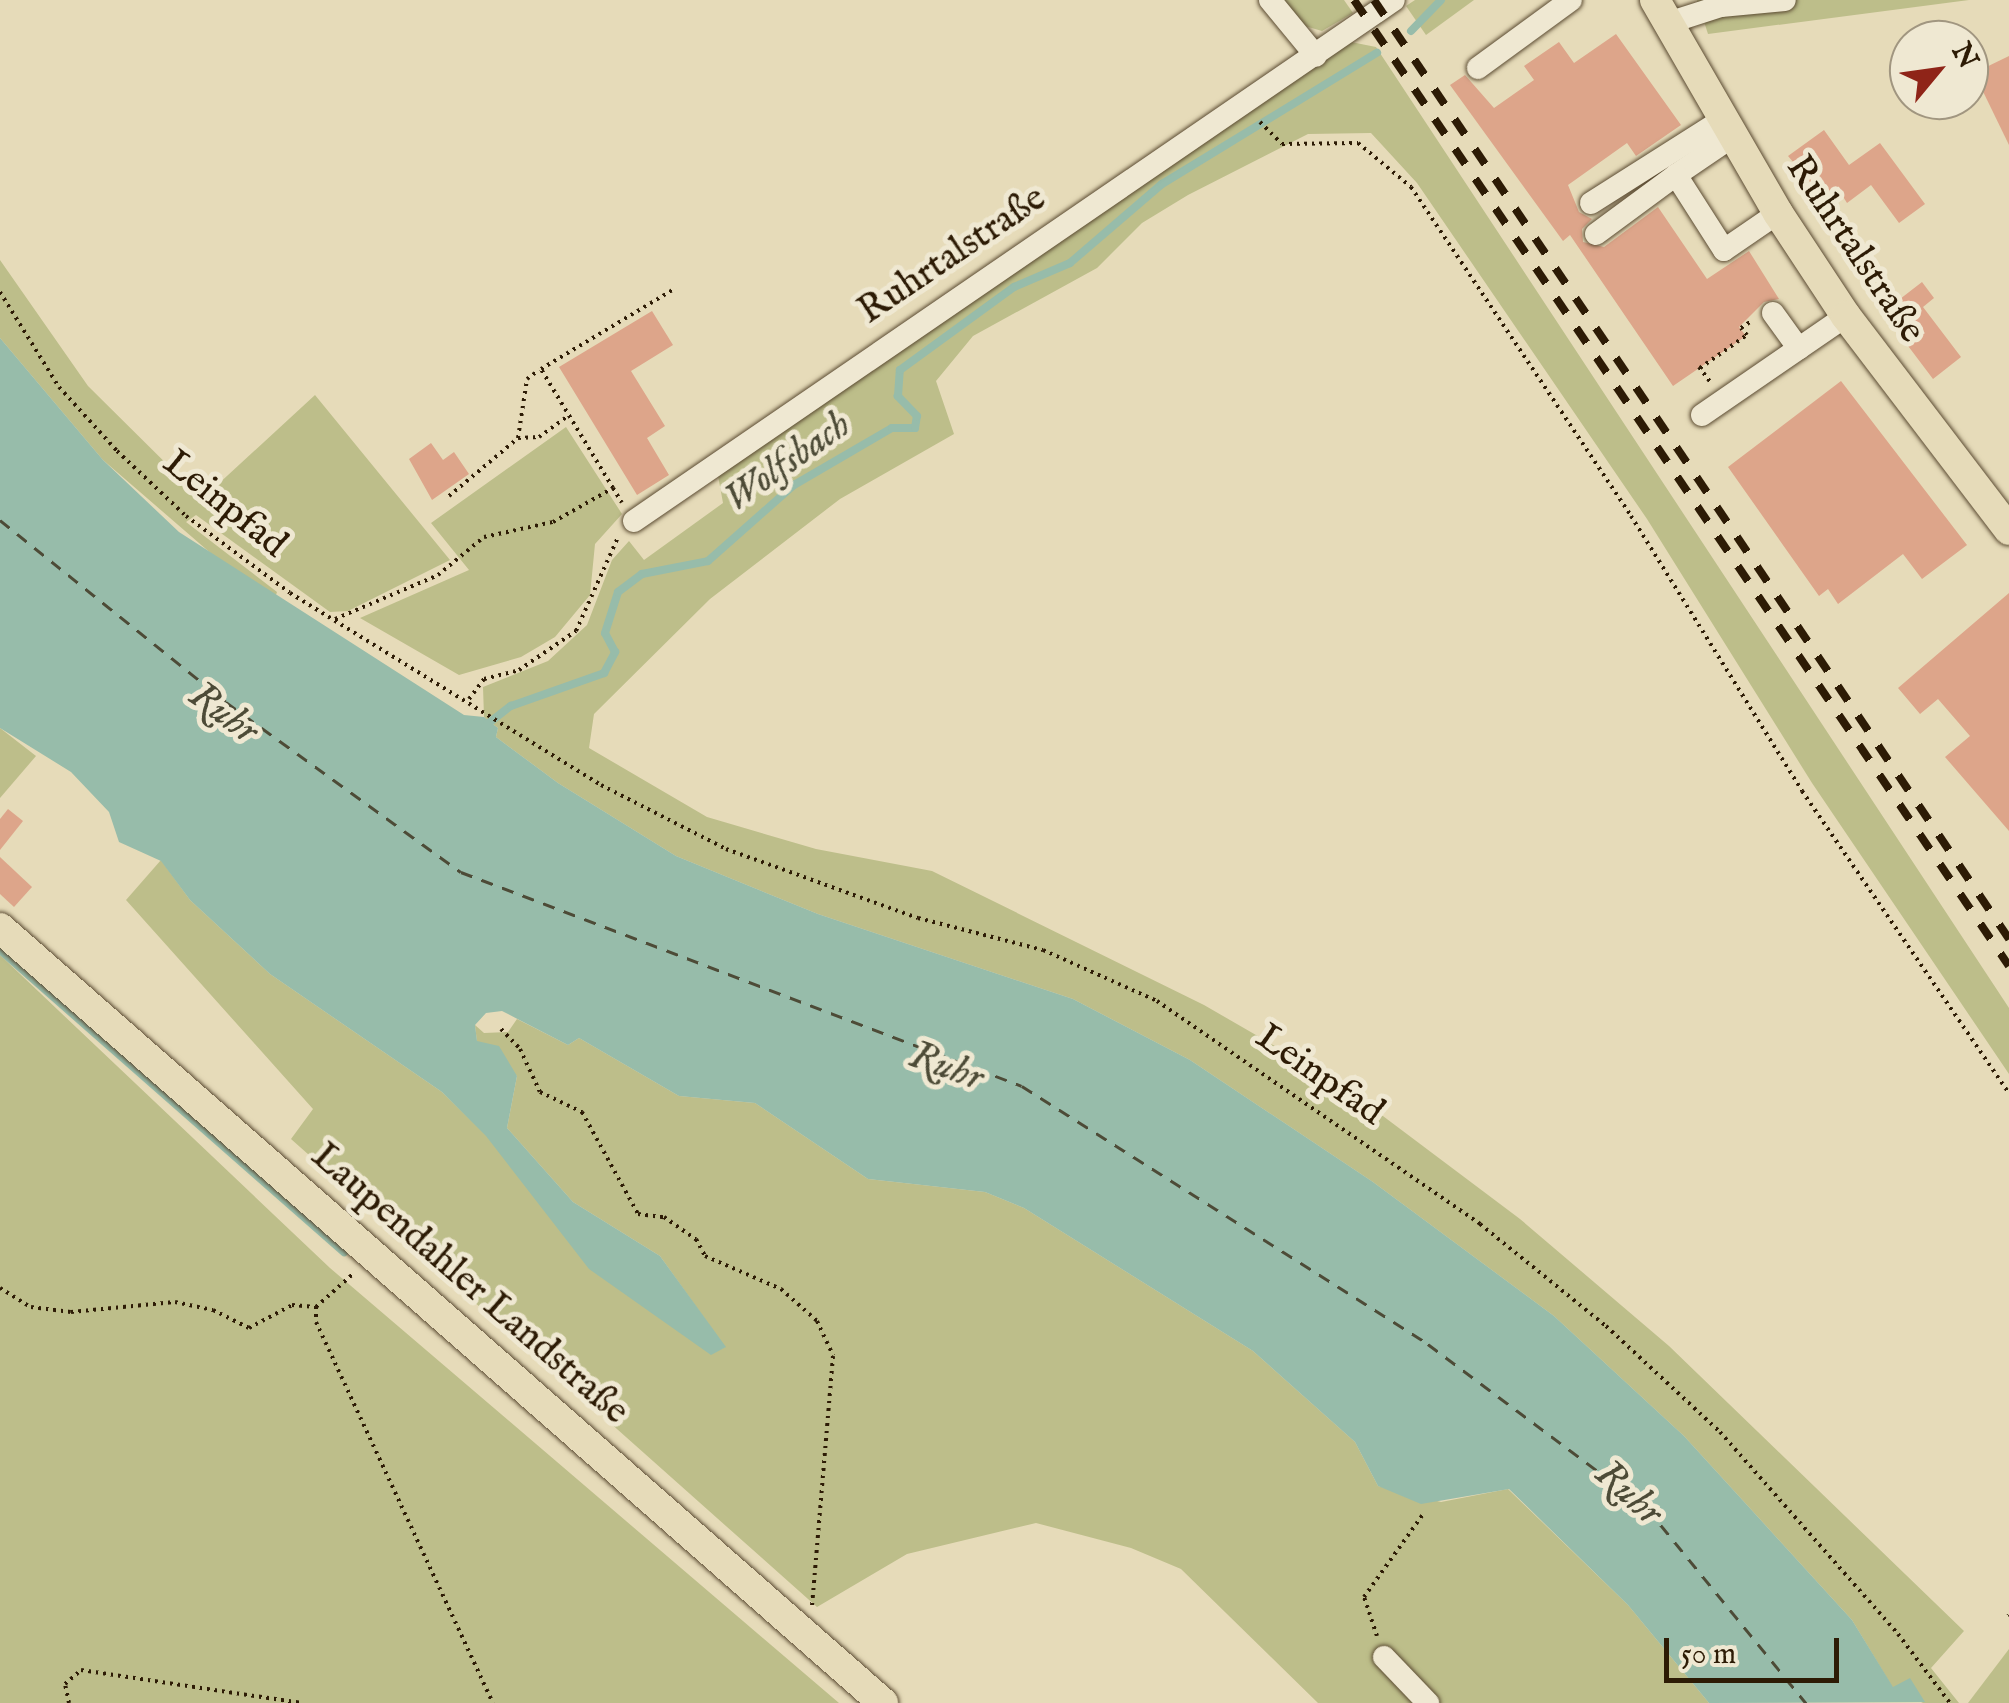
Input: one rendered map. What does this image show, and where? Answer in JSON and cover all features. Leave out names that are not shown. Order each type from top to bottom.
[{"type":"main road","name":"Ruhrtalstraße","points":[[1662,12],[1778,213],[1846,316],[2009,530]]},
{"type":"main road","name":"Laupendahler Landstraße","points":[[0,928],[883,1703]]},
{"type":"street","points":[[1270,0],[1316,56]]},
{"type":"street","name":"Ruhrtalstraße","points":[[634,520],[1394,0]]},
{"type":"street","points":[[1478,68],[1571,0]]},
{"type":"street","points":[[1662,12],[1786,0]]},
{"type":"street","points":[[1596,234],[1676,175],[1727,128]]},
{"type":"street","points":[[1591,203],[1727,128]]},
{"type":"street","points":[[1676,175],[1724,250],[1778,213]]},
{"type":"street","points":[[1764,316],[1799,349]]},
{"type":"street","points":[[1702,415],[1846,316]]},
{"type":"street","points":[[1384,1657],[1428,1703]]},
{"type":"path","points":[[1258,119],[1272,138],[1282,144],[1358,143],[1411,187],[1631,516],[1802,791],[2009,1092]]},
{"type":"path","points":[[518,438],[526,378],[676,288]]},
{"type":"path","name":"Leinpfad","points":[[0,292],[59,387],[151,484],[257,569],[335,620],[505,721],[601,785],[726,849],[905,914],[1062,957],[1157,1001],[1216,1038],[1480,1224],[1662,1376],[1750,1463],[1950,1703]]},
{"type":"path","points":[[1700,368],[1747,335],[1741,328],[1764,316]]},
{"type":"path","points":[[469,699],[484,679],[545,656],[576,631],[608,547],[634,520],[541,369]]},
{"type":"path","points":[[449,496],[518,438],[539,437],[569,415]]},
{"type":"path","points":[[335,620],[438,574],[484,537],[553,522],[613,488]]},
{"type":"path","points":[[501,1029],[520,1048],[540,1092],[582,1112],[638,1214],[664,1218],[696,1239],[705,1256],[781,1289],[817,1321],[833,1356],[824,1507],[810,1575],[812,1611]]},
{"type":"path","points":[[0,1288],[31,1307],[71,1312],[175,1302],[214,1310],[249,1328],[292,1305],[316,1307],[376,1256]]},
{"type":"path","points":[[316,1307],[316,1322],[493,1703]]},
{"type":"path","points":[[1384,1657],[1364,1597],[1424,1513]]},
{"type":"path","points":[[69,1703],[65,1684],[81,1670],[301,1703]]},
{"type":"shaded area","points":[[1281,0],[1344,0],[1353,13],[1322,31],[1298,24]]},
{"type":"shaded area","points":[[1415,0],[1474,0],[1426,35],[1406,6]]},
{"type":"shaded area","points":[[1697,0],[1969,0],[1708,34]]},
{"type":"shaded area","points":[[1351,42],[1376,47],[2009,1008],[2009,1074],[1812,783],[1647,519],[1417,183],[1371,133],[1308,134],[1188,195],[1142,223],[1097,268],[973,336],[936,381],[954,434],[840,499],[710,599],[594,714],[589,748],[707,817],[816,849],[932,871],[1204,1005],[1339,1083],[1520,1219],[1669,1346],[1964,1631],[1931,1668],[1959,1703],[1923,1703],[1893,1688],[1852,1620],[1684,1436],[1554,1316],[1373,1182],[1190,1060],[1073,999],[818,914],[676,856],[558,783],[496,737],[498,728],[484,717],[483,687],[548,661],[587,625],[612,560],[629,541],[644,560],[723,503],[717,470]]},
{"type":"shaded area","points":[[0,260],[88,386],[202,499],[315,395],[450,560],[348,611],[330,612],[196,515],[186,522],[277,592],[275,598],[229,569],[103,460],[0,338]]},
{"type":"shaded area","points":[[566,427],[622,514],[595,544],[590,595],[555,637],[521,657],[459,675],[360,618],[469,570],[431,523]]},
{"type":"shaded area","points":[[0,728],[36,756],[0,798]]},
{"type":"shaded area","points":[[161,860],[190,900],[270,974],[442,1092],[711,1354],[725,1347],[660,1256],[573,1202],[507,1128],[517,1076],[477,1042],[475,1025],[484,1033],[508,1032],[517,1019],[568,1045],[579,1038],[679,1096],[755,1103],[868,1179],[985,1192],[1024,1208],[1253,1351],[1355,1442],[1378,1486],[1441,1502],[1508,1489],[1628,1605],[1709,1703],[1318,1703],[1181,1569],[1131,1548],[1036,1523],[907,1554],[817,1607],[291,1139],[313,1109],[126,900]]},
{"type":"shaded area","points":[[0,955],[330,1268],[839,1703],[0,1703]]},
{"type":"shaded area","points":[[2009,1649],[2009,1703],[1968,1703]]},
{"type":"water","name":"Ruhr","points":[[0,338],[103,460],[179,532],[464,715],[484,717],[498,728],[496,737],[558,783],[676,856],[818,914],[1073,999],[1190,1060],[1373,1182],[1554,1316],[1684,1436],[1852,1620],[1893,1687],[1910,1678],[1925,1702],[1709,1703],[1628,1605],[1509,1489],[1421,1504],[1378,1486],[1355,1442],[1253,1351],[1024,1208],[985,1192],[868,1179],[755,1103],[679,1096],[579,1038],[568,1045],[502,1011],[486,1013],[475,1025],[477,1041],[499,1046],[517,1076],[507,1128],[573,1202],[660,1256],[726,1347],[711,1355],[589,1269],[486,1136],[442,1092],[270,974],[190,900],[161,861],[119,842],[109,812],[71,772],[0,728]]},
{"type":"building","points":[[1616,34],[1681,125],[1636,156],[1627,143],[1568,185],[1579,212],[1592,219],[1582,229],[1583,242],[1604,247],[1658,207],[1707,279],[1749,251],[1779,299],[1764,302],[1739,327],[1746,336],[1673,386],[1570,235],[1563,241],[1450,85],[1465,75],[1494,108],[1534,80],[1524,66],[1559,42],[1574,63]]},
{"type":"building","points":[[2009,56],[2009,145],[1989,104],[1989,66]]},
{"type":"building","points":[[1824,130],[1849,165],[1880,143],[1925,204],[1899,223],[1871,185],[1847,203],[1842,195],[1829,204],[1788,156]]},
{"type":"building","points":[[1922,282],[1934,298],[1923,307],[1961,357],[1933,379],[1890,322],[1898,316],[1891,306]]},
{"type":"building","points":[[652,311],[673,345],[631,371],[665,426],[647,438],[669,475],[637,495],[559,367]]},
{"type":"building","points":[[1841,381],[1967,545],[1922,579],[1903,554],[1838,604],[1828,589],[1819,596],[1728,467]]},
{"type":"building","points":[[431,443],[443,460],[454,452],[469,474],[432,500],[409,459]]},
{"type":"building","points":[[2009,593],[2009,831],[1945,757],[1970,736],[1938,699],[1920,714],[1898,688]]},
{"type":"building","points":[[8,809],[23,821],[0,850],[0,819]]},
{"type":"building","points":[[0,857],[32,887],[14,907],[0,894]]},
{"type":"waterway","name":"Wolfsbach","points":[[1411,31],[1441,0]]},
{"type":"waterway","name":"Wolfsbach","points":[[485,726],[511,706],[604,673],[615,652],[605,633],[618,592],[642,574],[708,561],[794,485],[892,428],[915,428],[917,416],[898,396],[900,370],[1014,287],[1070,263],[1162,184],[1377,53]]},
{"type":"waterway","points":[[0,950],[344,1252]]},
{"type":"ferry route","points":[[0,520],[226,702],[461,872],[1022,1086],[1428,1344],[1647,1508],[1806,1703]]},
{"type":"railway","points":[[1354,0],[2009,966]]},
{"type":"railway","points":[[1374,0],[2009,939]]}]
